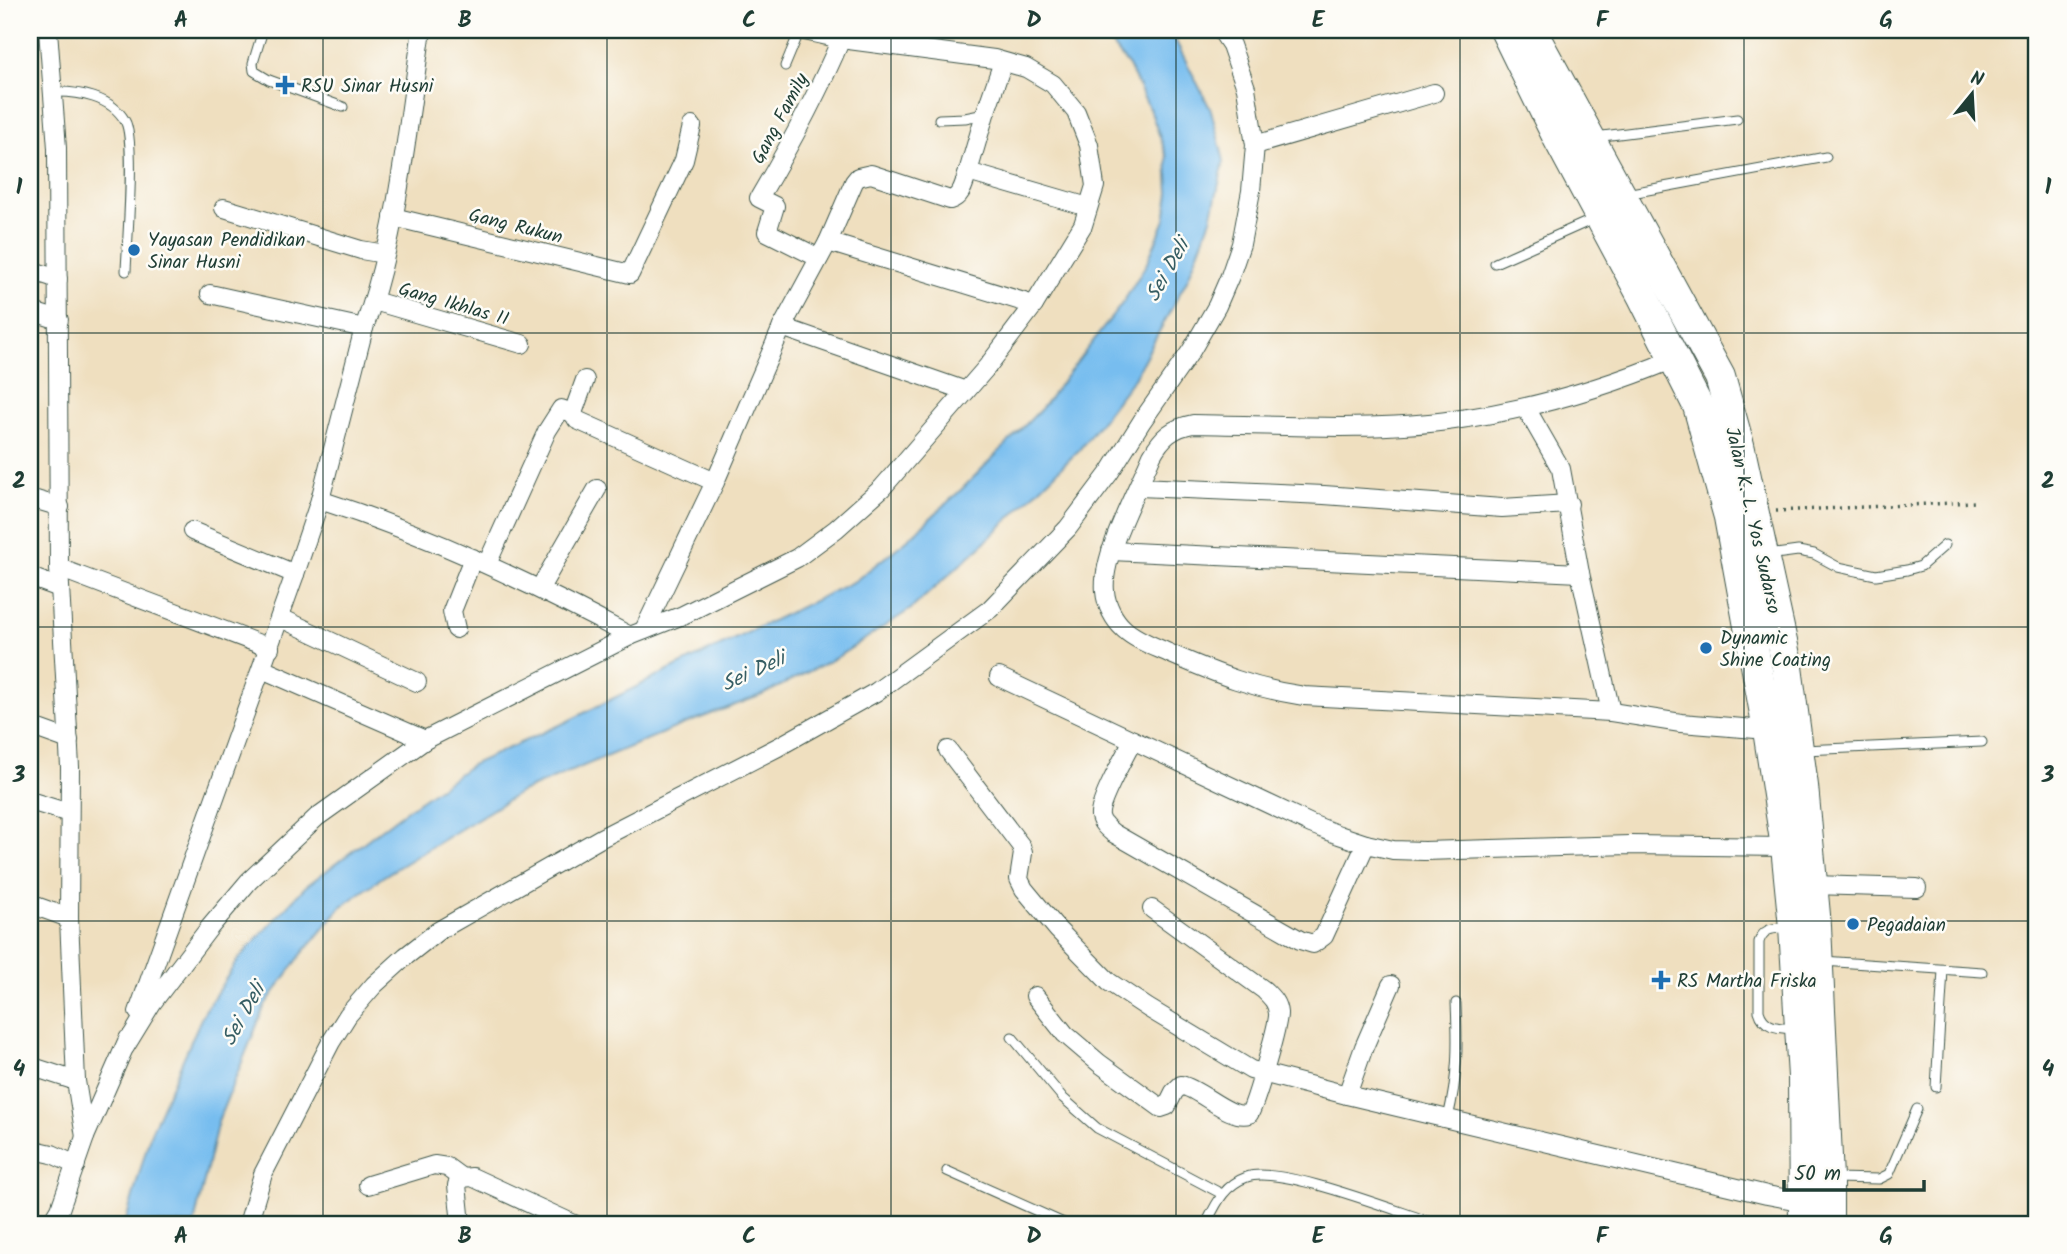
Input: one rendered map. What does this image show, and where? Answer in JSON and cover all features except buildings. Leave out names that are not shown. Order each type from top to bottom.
[{"type":"highway","name":"Jalan K. L. Yos Sudarso","points":[[1505,30],[1558,138],[1698,406],[1729,517],[1768,730],[1786,847],[1805,927],[1818,961],[1803,1077],[1804,1213]]},
{"type":"highway","name":"Jalan K. L. Yos Sudarso","points":[[1531,30],[1720,377],[1739,445],[1786,660],[1798,750],[1812,885],[1805,927],[1810,1030],[1828,1178],[1828,1224]]},
{"type":"street","points":[[48,30],[57,148],[59,568],[69,740],[69,918],[76,1081],[85,1137]]},
{"type":"street","points":[[57,1219],[85,1137],[125,1047],[281,618],[320,500],[364,328],[374,301],[393,217],[422,30]]},
{"type":"street","points":[[125,1047],[152,1003],[249,881],[317,817],[425,740],[637,633],[684,615],[797,558],[882,488],[966,391],[1034,305],[1083,225],[1095,186],[1089,145],[1076,112],[1053,84],[1026,68],[1003,62],[841,39],[800,30]]},
{"type":"street","points":[[248,1224],[263,1174],[331,1042],[348,1015],[374,985],[406,956],[438,931],[601,838],[778,747],[876,692],[990,609],[1068,528],[1110,472],[1191,351],[1217,306],[1241,244],[1251,191],[1255,145],[1246,88],[1231,45],[1220,30]]},
{"type":"street","name":"Gang Family","points":[[819,258],[766,232],[775,206],[759,198],[790,145],[841,39]]},
{"type":"street","points":[[637,633],[715,482],[782,327],[828,242],[858,177],[871,174],[950,200],[957,198],[1003,62]]},
{"type":"street","points":[[1255,145],[1434,93]]},
{"type":"street","name":"Gang Rukun","points":[[393,217],[630,274],[684,160],[692,126]]},
{"type":"street","points":[[968,172],[1088,207]]},
{"type":"street","points":[[224,208],[348,246],[384,254]]},
{"type":"street","points":[[828,242],[1034,305]]},
{"type":"street","points":[[30,270],[58,279]]},
{"type":"street","points":[[209,294],[364,328]]},
{"type":"street","name":"Gang Ikhlas II","points":[[374,301],[522,344]]},
{"type":"street","points":[[30,311],[59,320]]},
{"type":"street","points":[[782,327],[966,391]]},
{"type":"street","points":[[1674,359],[1526,408],[1452,421],[1404,425],[1193,424],[1173,430],[1159,443],[1111,551],[1105,592],[1108,606],[1124,629],[1140,640],[1235,681],[1269,691],[1304,696],[1611,712],[1681,723],[1768,730]]},
{"type":"street","points":[[573,413],[585,380]]},
{"type":"street","points":[[1526,408],[1561,469],[1580,573],[1611,712]]},
{"type":"street","points":[[456,629],[452,611],[561,409],[573,413],[577,420],[715,482]]},
{"type":"street","points":[[1139,486],[1324,495],[1502,508],[1569,504]]},
{"type":"street","points":[[540,588],[597,489]]},
{"type":"street","points":[[30,498],[60,507]]},
{"type":"street","points":[[320,500],[385,521],[637,633]]},
{"type":"street","points":[[192,531],[295,574]]},
{"type":"street","points":[[1111,551],[1580,573]]},
{"type":"street","points":[[59,568],[270,648]]},
{"type":"street","points":[[30,577],[60,588]]},
{"type":"street","points":[[281,618],[418,682]]},
{"type":"street","points":[[262,669],[425,740]]},
{"type":"street","points":[[999,677],[1299,818],[1339,835],[1393,850],[1630,845],[1786,847]]},
{"type":"street","points":[[30,726],[69,740]]},
{"type":"street","points":[[1133,740],[1102,804],[1102,823],[1113,833],[1300,940],[1314,944],[1324,936],[1366,844]]},
{"type":"street","points":[[948,750],[1021,846],[1023,853],[1019,879],[1024,889],[1058,930],[1109,982],[1251,1070],[1347,1096],[1767,1195],[1804,1213]]},
{"type":"street","points":[[30,801],[69,813]]},
{"type":"street","points":[[1812,885],[1917,888]]},
{"type":"street","points":[[30,904],[69,918]]},
{"type":"street","points":[[1035,996],[1065,1034],[1099,1063],[1161,1108],[1167,1106],[1181,1085],[1237,1115],[1249,1114],[1256,1102],[1278,1023],[1276,1003],[1264,990],[1152,909]]},
{"type":"street","points":[[1347,1096],[1364,1047],[1391,985]]},
{"type":"street","points":[[30,1066],[76,1081]]},
{"type":"street","points":[[30,1149],[52,1154],[76,1165]]},
{"type":"street","points":[[368,1185],[435,1165],[447,1167],[465,1178],[479,1179],[574,1224]]},
{"type":"street","points":[[461,1224],[456,1196],[457,1185],[465,1178]]},
{"type":"lane","points":[[263,30],[253,63],[254,71],[269,80],[343,107]]},
{"type":"lane","points":[[785,66],[800,30]]},
{"type":"lane","points":[[53,92],[90,96],[114,110],[127,123],[130,148],[126,271]]},
{"type":"lane","points":[[939,119],[985,114]]},
{"type":"lane","points":[[1590,138],[1737,119]]},
{"type":"lane","points":[[1621,195],[1825,157]]},
{"type":"lane","points":[[1495,262],[1600,216]]},
{"type":"lane","points":[[1762,556],[1798,551],[1814,554],[1838,567],[1876,575],[1921,566],[1945,545]]},
{"type":"lane","points":[[1798,750],[1982,742]]},
{"type":"lane","points":[[1805,927],[1767,930],[1761,935],[1759,1011],[1766,1024],[1810,1030]]},
{"type":"lane","points":[[1818,961],[1982,972]]},
{"type":"lane","points":[[1936,1087],[1943,970]]},
{"type":"lane","points":[[1448,1118],[1456,1084],[1456,1003]]},
{"type":"lane","points":[[1012,1037],[1063,1098],[1097,1128],[1222,1194]]},
{"type":"lane","points":[[1828,1178],[1879,1179],[1889,1174],[1917,1109]]},
{"type":"lane","points":[[947,1171],[1066,1224]]},
{"type":"lane","points":[[1206,1224],[1222,1194],[1245,1177],[1261,1173],[1294,1178],[1437,1224]]},
{"type":"path","points":[[1769,512],[1975,502]]},
{"type":"water","name":"Sei Deli","points":[[1095,30],[1170,30],[1211,110],[1224,161],[1211,219],[1188,278],[1134,378],[1079,450],[982,545],[911,609],[836,658],[762,695],[521,792],[384,876],[341,907],[301,955],[265,1005],[218,1121],[194,1224],[125,1224],[151,1132],[203,1014],[239,958],[305,887],[471,765],[560,725],[855,581],[907,540],[1041,409],[1124,301],[1147,263],[1165,220],[1169,193],[1167,157],[1152,115],[1129,66],[1106,38]]},
{"type":"place","name":"RSU Sinar Husni","points":[[285,85]]},
{"type":"place","name":"Yayasan Pendidikan Sinar Husni","points":[[134,250]]},
{"type":"place","name":"Dynamic Shine Coating","points":[[1706,648]]},
{"type":"place","name":"Pegadaian","points":[[1853,924]]},
{"type":"place","name":"RS Martha Friska","points":[[1661,980]]}]
